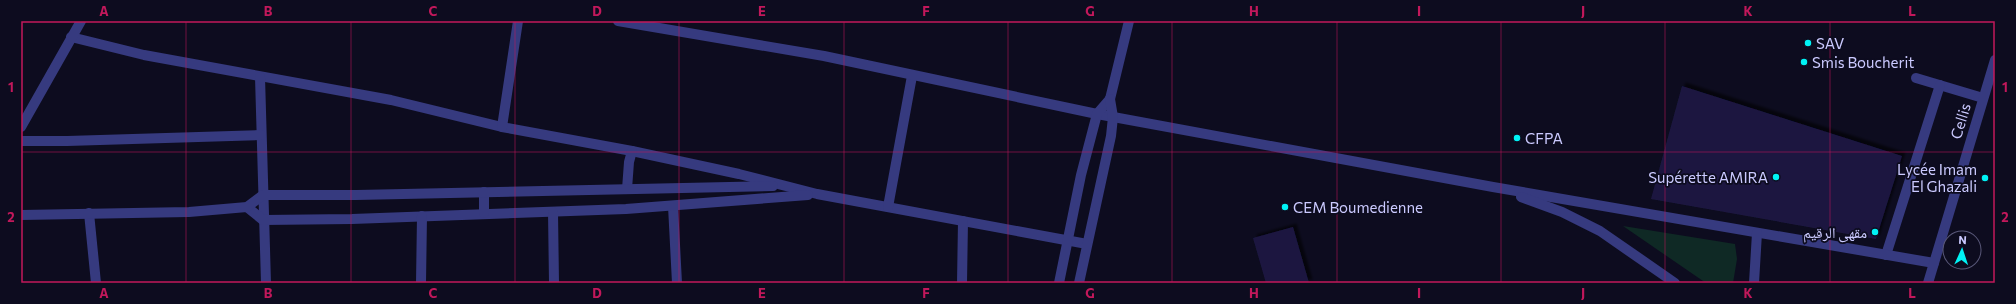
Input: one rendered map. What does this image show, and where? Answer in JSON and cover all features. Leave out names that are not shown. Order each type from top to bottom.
[{"type":"street","points":[[21,127],[81,21]]},
{"type":"street","points":[[502,127],[518,21]]},
{"type":"street","points":[[618,21],[824,56],[912,76],[1097,114],[1493,187],[1934,263]]},
{"type":"street","points":[[1079,283],[1111,136],[1113,117],[1110,99],[1129,21]]},
{"type":"street","points":[[71,37],[144,55],[391,100],[502,127],[632,151],[817,194],[1087,244]]},
{"type":"street","name":"Cellis","points":[[1928,283],[1995,60]]},
{"type":"street","points":[[888,207],[912,76]]},
{"type":"street","points":[[260,77],[266,283]]},
{"type":"street","points":[[1916,78],[1983,98]]},
{"type":"street","points":[[1886,255],[1940,85]]},
{"type":"street","points":[[1059,283],[1097,114],[1110,99]]},
{"type":"street","points":[[21,141],[67,142],[261,135]]},
{"type":"street","points":[[627,189],[629,162],[632,151]]},
{"type":"street","points":[[21,215],[189,212],[247,207],[263,196],[786,186]]},
{"type":"street","points":[[1493,187],[1562,212],[1600,231],[1675,283]]},
{"type":"street","points":[[484,192],[484,213]]},
{"type":"street","points":[[247,207],[263,220],[553,212],[673,206],[817,194]]},
{"type":"street","points":[[673,206],[677,283]]},
{"type":"street","points":[[553,212],[554,283]]},
{"type":"street","points":[[89,213],[96,283]]},
{"type":"street","points":[[421,283],[422,216]]},
{"type":"street","points":[[962,283],[963,221]]},
{"type":"street","points":[[1754,283],[1757,233]]},
{"type":"green space","points":[[1623,226],[1735,244],[1737,259],[1733,283],[1706,283]]},
{"type":"building","name":"Supérette AMIRA","points":[[1682,86],[1902,156],[1876,239],[1651,199]]},
{"type":"building","points":[[1293,227],[1309,283],[1266,283],[1253,238]]},
{"type":"place","name":"SAV","points":[[1808,43]]},
{"type":"place","name":"Smis Boucherit","points":[[1804,62]]},
{"type":"place","name":"CFPA","points":[[1517,138]]},
{"type":"place","name":"Supérette AMIRA","points":[[1776,177]]},
{"type":"place","name":"Lycée Imam El Ghazali","points":[[1985,178]]},
{"type":"place","name":"CEM Boumedienne","points":[[1285,207]]},
{"type":"place","name":"مقهى الرقيم","points":[[1875,232]]}]
